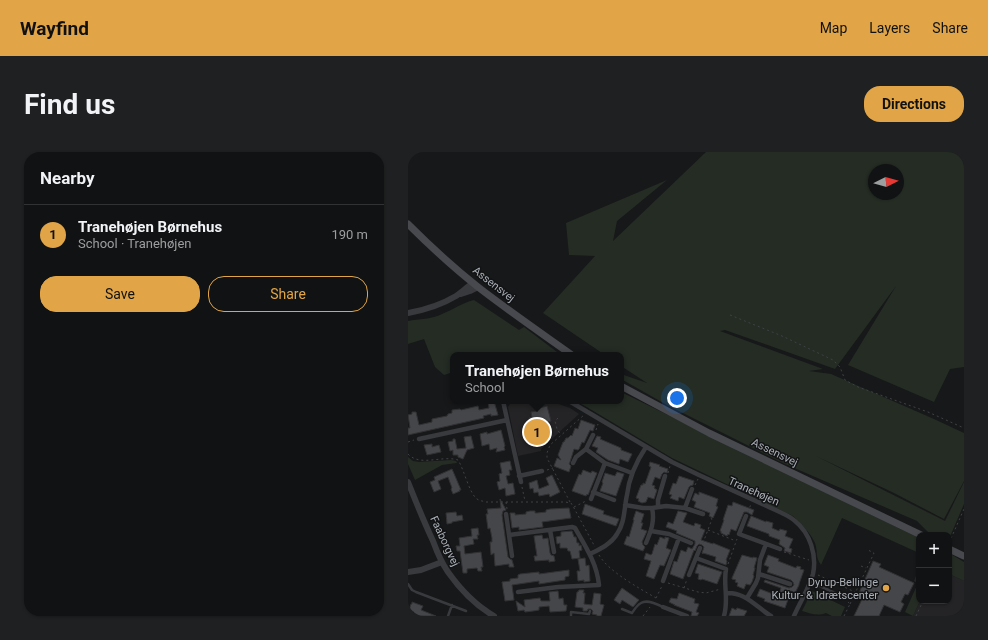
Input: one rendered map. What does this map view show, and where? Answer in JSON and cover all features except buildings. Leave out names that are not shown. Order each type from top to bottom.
[{"type":"main road","name":"Assensvej","points":[[408,224],[476,285],[524,322],[568,352]]},
{"type":"main road","name":"Assensvej","points":[[624,388],[709,433],[916,533]]},
{"type":"main road","points":[[952,550],[964,556]]},
{"type":"street","points":[[408,313],[434,307],[458,295],[466,288],[476,285]]},
{"type":"street","points":[[504,404],[521,482]]},
{"type":"street","name":"Tranehøjen","points":[[574,404],[672,462],[782,513],[797,522],[811,544],[814,553],[814,562],[810,582],[794,616]]},
{"type":"street","points":[[418,439],[507,420]]},
{"type":"street","points":[[573,463],[576,457],[586,449],[592,434]]},
{"type":"street","points":[[590,554],[613,540],[618,534],[624,518],[625,505],[632,473],[640,455],[646,447]]},
{"type":"street","points":[[586,449],[604,463],[632,473]]},
{"type":"street","points":[[591,499],[604,463]]},
{"type":"street","points":[[519,476],[542,471]]},
{"type":"street","points":[[658,507],[658,500],[665,476]]},
{"type":"street","name":"Faaborgvej","points":[[408,482],[447,571],[463,591],[494,616]]},
{"type":"street","points":[[685,508],[692,489]]},
{"type":"street","points":[[593,492],[614,500]]},
{"type":"street","points":[[625,505],[643,508],[672,506],[685,508],[703,514]]},
{"type":"street","points":[[646,543],[651,531],[654,516],[652,508]]},
{"type":"street","points":[[506,514],[512,556]]},
{"type":"street","points":[[746,516],[739,534],[780,549]]},
{"type":"street","points":[[510,535],[572,527],[575,528],[595,564],[598,575],[599,585],[558,587],[518,592]]},
{"type":"street","points":[[550,530],[554,552]]},
{"type":"street","points":[[651,531],[669,534],[691,543]]},
{"type":"street","points":[[663,581],[679,538]]},
{"type":"street","points":[[747,598],[756,583],[759,574],[760,560],[766,544]]},
{"type":"street","points":[[689,575],[700,548]]},
{"type":"street","points":[[696,558],[726,569],[724,579],[727,601],[724,616]]},
{"type":"street","points":[[408,572],[421,570],[442,562]]},
{"type":"street","points":[[759,574],[790,584]]},
{"type":"street","points":[[726,591],[747,598],[771,616]]},
{"type":"street","points":[[663,607],[687,616]]},
{"type":"lane","points":[[810,582],[846,598]]},
{"type":"lane","points":[[408,584],[412,590],[416,592],[466,611]]},
{"type":"lane","points":[[622,608],[632,613],[640,603],[645,602],[653,602],[663,607]]},
{"type":"lane","points":[[448,616],[452,605]]},
{"type":"lane","points":[[571,616],[571,612],[589,614],[590,611]]},
{"type":"path","points":[[730,316],[782,336],[833,360],[840,367],[845,380],[858,387],[928,412],[964,428]]},
{"type":"path","points":[[587,412],[550,445],[547,458],[602,560],[608,567],[656,598]]},
{"type":"path","points":[[558,418],[555,421],[557,429],[561,435]]},
{"type":"path","points":[[592,434],[594,435],[600,420]]},
{"type":"path","points":[[408,442],[418,439]]},
{"type":"path","points":[[408,454],[415,460],[453,458],[458,460],[473,494],[481,501],[571,503]]},
{"type":"path","points":[[665,476],[667,475],[672,462]]},
{"type":"path","points":[[542,471],[552,468]]},
{"type":"path","points":[[692,489],[693,490],[699,475]]},
{"type":"path","points":[[521,482],[525,502]]},
{"type":"path","points":[[574,507],[591,499]]},
{"type":"path","points":[[746,516],[753,500]]},
{"type":"path","points":[[506,502],[506,514]]},
{"type":"path","points":[[952,537],[964,509]]},
{"type":"path","points":[[700,548],[712,519],[703,516],[703,514]]},
{"type":"path","points":[[708,530],[737,541]]},
{"type":"path","points":[[726,569],[739,534]]},
{"type":"path","points":[[780,549],[814,562]]},
{"type":"path","points":[[844,616],[874,553],[868,550]]},
{"type":"path","points":[[861,566],[866,568]]},
{"type":"path","points":[[813,573],[856,592]]},
{"type":"path","points":[[684,588],[689,575]]},
{"type":"path","points":[[853,581],[859,584]]},
{"type":"path","points":[[643,616],[656,598],[664,582],[698,592],[706,593],[726,591]]},
{"type":"path","points":[[846,598],[850,604]]},
{"type":"path","points":[[916,616],[922,604]]},
{"type":"shaded area","points":[[706,152],[956,152],[964,156],[964,367],[950,369],[934,402],[848,365],[896,286],[835,369],[725,330],[720,331],[823,369],[809,371],[831,374],[964,433],[964,481],[944,519],[894,493],[816,456],[945,521],[964,482],[964,504],[952,532],[928,532],[917,521],[785,464],[667,405],[624,381],[624,375],[647,383],[624,368],[624,352],[601,352],[543,313],[595,256],[569,255],[566,223],[667,180],[617,221],[613,241]]},
{"type":"shaded area","points":[[474,300],[519,330],[524,327],[557,352],[450,352],[450,373],[444,375],[435,367],[424,339],[408,344],[408,321],[438,316],[462,304]]},
{"type":"shaded area","points":[[624,393],[916,537],[916,552],[842,518],[821,565],[818,559],[815,543],[811,535],[793,516],[672,458],[581,404],[624,404]]},
{"type":"shaded area","points":[[510,404],[559,404],[570,408],[579,414],[541,449],[541,451],[518,456],[508,407]]},
{"type":"shaded area","points":[[408,457],[413,461],[419,462],[451,460],[456,461],[457,463],[442,465],[415,480],[408,464]]},
{"type":"shaded area","points":[[952,555],[964,562],[964,581],[952,575]]},
{"type":"shaded area","points":[[952,575],[964,581],[964,616],[913,616],[919,604],[952,604]]},
{"type":"shaded area","points":[[916,587],[916,604],[919,604],[913,616],[905,612]]},
{"type":"shaded area","points":[[812,591],[845,607],[841,616],[832,616],[826,613],[814,614],[802,611]]},
{"type":"place","name":"Tranehøjen Børnehus","points":[[537,432]]},
{"type":"place","name":"Dyrup-Bellinge Kultur- & Idrætscenter","points":[[886,588]]}]
